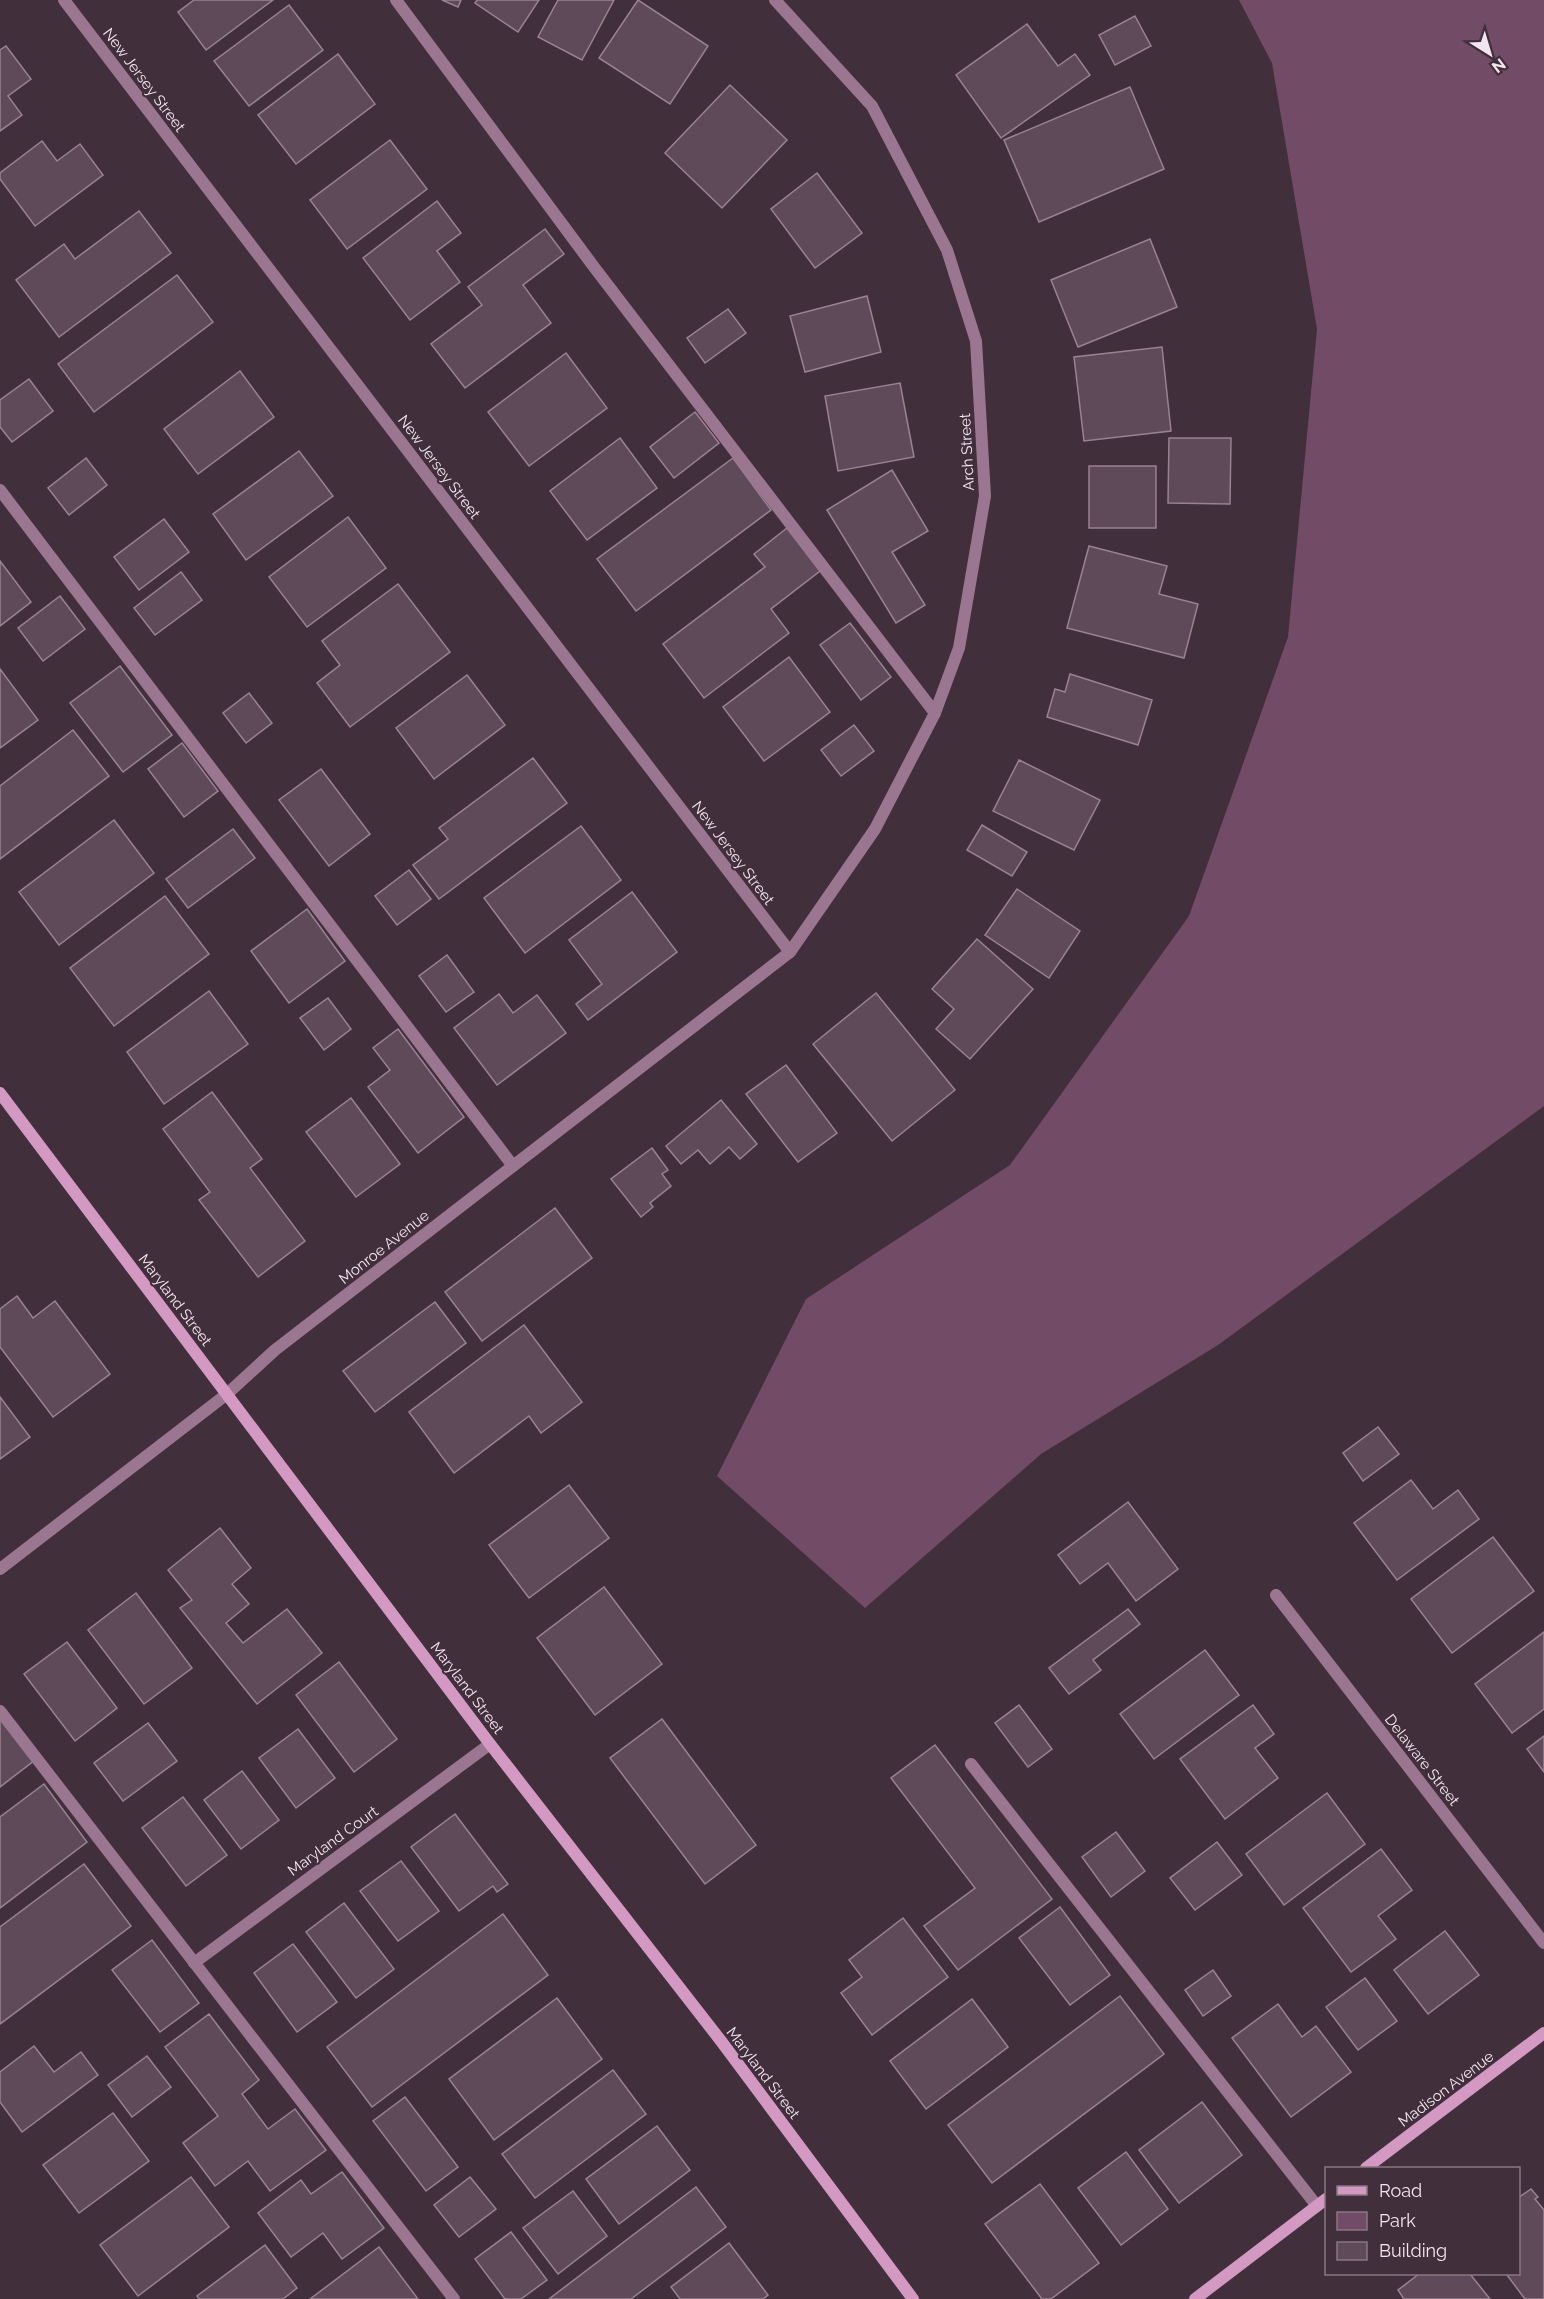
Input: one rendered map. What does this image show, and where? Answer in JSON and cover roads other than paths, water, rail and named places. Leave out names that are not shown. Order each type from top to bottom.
[{"type":"street","name":"New Jersey Street","points":[[64,0],[790,952]]},
{"type":"street","points":[[396,0],[594,267],[935,713]]},
{"type":"street","name":"Arch Street","points":[[775,0],[872,106],[947,250],[976,341],[985,496],[959,648],[935,713],[875,829],[790,952]]},
{"type":"street","points":[[0,489],[513,1166]]},
{"type":"street","name":"Monroe Avenue","points":[[0,1569],[227,1394],[275,1350],[790,952]]},
{"type":"street","name":"Maryland Street","points":[[0,1093],[490,1744],[721,2041],[913,2299]]},
{"type":"street","name":"Delaware Street","points":[[1276,1594],[1544,1943]]},
{"type":"street","points":[[0,1711],[454,2299]]},
{"type":"street","name":"Maryland Court","points":[[194,1963],[490,1744]]},
{"type":"street","points":[[971,1764],[1322,2202],[1195,2299]]},
{"type":"street","name":"Madison Avenue","points":[[1369,2167],[1544,2032]]}]
